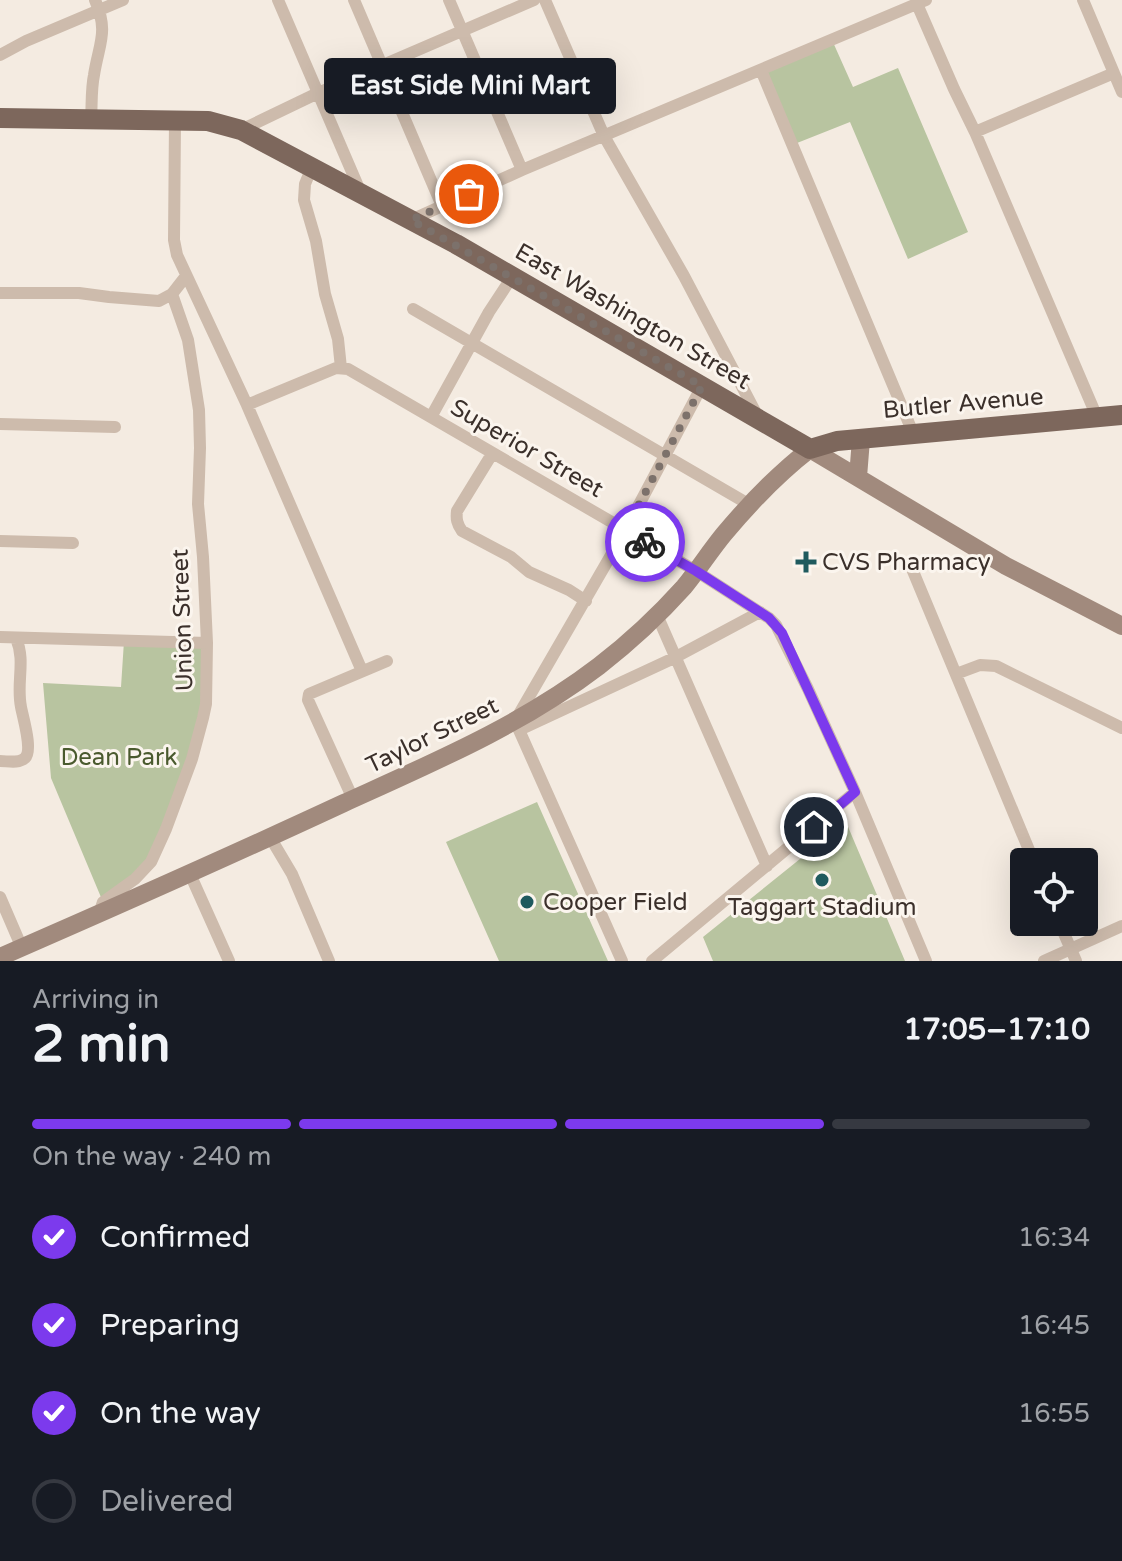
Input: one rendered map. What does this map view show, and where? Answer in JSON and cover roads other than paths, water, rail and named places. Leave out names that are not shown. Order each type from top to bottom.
[{"type":"main road","name":"East Washington Street","points":[[0,118],[208,121],[241,130],[411,220],[759,419],[1006,566],[1122,626]]},
{"type":"main road","name":"Butler Avenue","points":[[810,449],[837,441],[1122,415]]},
{"type":"main road","points":[[858,477],[861,439]]},
{"type":"main road","name":"Taylor Street","points":[[0,957],[190,874],[482,739],[517,726],[601,665],[657,615],[750,505],[788,466],[810,449]]},
{"type":"street","points":[[0,55],[97,5],[123,0]]},
{"type":"street","points":[[278,0],[361,193]]},
{"type":"street","points":[[354,0],[442,206]]},
{"type":"street","points":[[449,0],[522,170]]},
{"type":"street","points":[[241,130],[318,93],[534,0]]},
{"type":"street","points":[[545,0],[604,136],[684,276],[759,419]]},
{"type":"street","points":[[1083,0],[1116,68],[1122,92]]},
{"type":"street","points":[[411,220],[921,2],[954,89],[1097,417]]},
{"type":"street","points":[[91,120],[94,72],[103,34],[97,5]]},
{"type":"street","points":[[975,132],[1116,68]]},
{"type":"street","points":[[761,70],[913,433]]},
{"type":"street","points":[[175,120],[174,240],[177,255],[247,405],[362,671]]},
{"type":"street","points":[[247,405],[341,368],[338,339],[306,208],[304,191],[312,167]]},
{"type":"street","points":[[0,293],[79,293],[159,301],[172,294],[186,276]]},
{"type":"street","points":[[431,417],[512,277]]},
{"type":"street","name":"Union Street","points":[[99,914],[103,902],[135,879],[151,862],[192,759],[203,718],[207,687],[198,504],[199,410],[188,340],[172,294]]},
{"type":"street","points":[[413,309],[750,505]]},
{"type":"street","name":"Superior Street","points":[[341,368],[348,369],[696,571],[769,618],[782,633],[855,792],[926,961]]},
{"type":"street","points":[[622,961],[517,726],[702,386]]},
{"type":"street","points":[[0,424],[115,427]]},
{"type":"street","points":[[492,454],[457,511],[458,525],[462,531],[511,557],[529,572],[586,601]]},
{"type":"street","points":[[0,541],[73,543]]},
{"type":"street","points":[[910,564],[1028,848]]},
{"type":"street","name":"Taylor Street","points":[[517,726],[674,658],[760,612]]},
{"type":"street","points":[[657,615],[767,866]]},
{"type":"street","points":[[0,637],[207,643]]},
{"type":"street","points":[[0,761],[18,761],[28,751],[20,702],[21,651],[16,638]]},
{"type":"street","points":[[353,799],[308,700],[309,694],[387,661]]},
{"type":"street","points":[[956,674],[980,665],[996,666],[1122,728]]},
{"type":"street","points":[[652,961],[855,792]]},
{"type":"street","points":[[270,837],[292,874],[329,961]]},
{"type":"street","points":[[190,874],[229,961]]},
{"type":"street","points":[[0,897],[22,948]]},
{"type":"street","points":[[1044,961],[1073,955],[1122,926]]},
{"type":"street","points":[[1065,936],[1073,955]]},
{"type":"place","name":"East Side Mini Mart","points":[[469,194]]},
{"type":"place","name":"CVS Pharmacy","points":[[806,562]]},
{"type":"place","name":"Taggart Stadium","points":[[822,880]]},
{"type":"place","name":"Cooper Field","points":[[527,902]]},
{"type":"park label","name":"Dean Park","points":[[119,757]]}]
